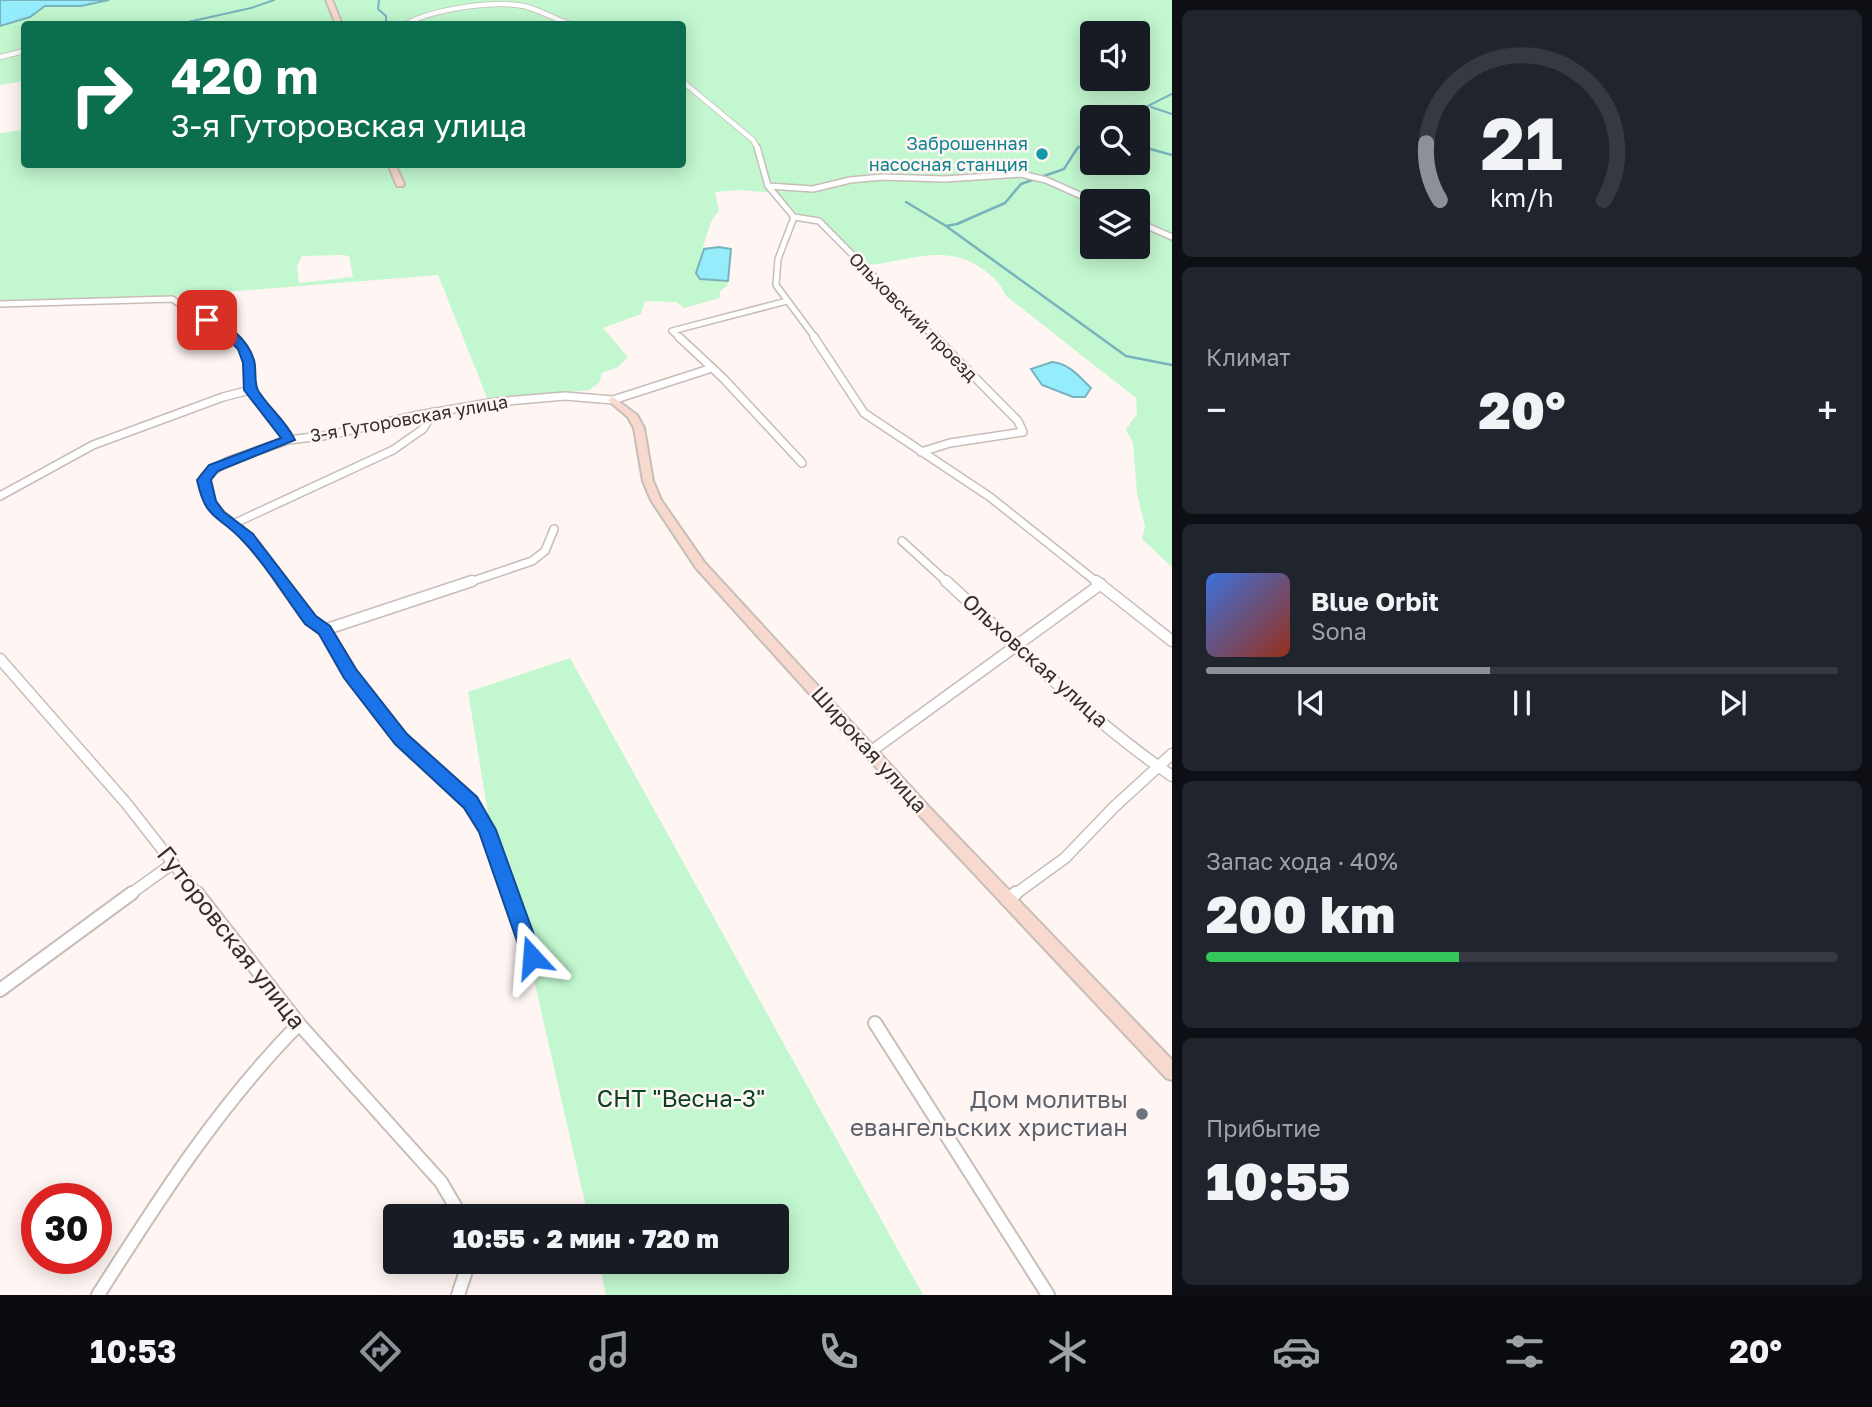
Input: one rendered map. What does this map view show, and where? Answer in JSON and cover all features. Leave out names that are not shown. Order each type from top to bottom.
[{"type":"street","points":[[329,0],[338,21]]},
{"type":"street","points":[[411,21],[421,16],[505,4],[526,6],[563,21]]},
{"type":"street","points":[[0,57],[21,52]]},
{"type":"street","points":[[686,84],[753,140],[759,149],[763,176],[768,186],[794,216],[783,239],[774,276],[776,285],[815,338],[864,413],[983,492],[1172,641]]},
{"type":"street","points":[[393,168],[400,184]]},
{"type":"street","points":[[768,186],[813,189],[873,178],[944,179],[1021,174],[1046,180],[1080,195]]},
{"type":"street","name":"Ольховский проезд","points":[[794,216],[818,221],[1018,421],[1023,432],[950,443],[921,452]]},
{"type":"street","points":[[1150,227],[1172,237]]},
{"type":"street","points":[[0,304],[172,299],[237,340],[244,348],[249,363],[250,390],[223,397],[93,445],[0,496]]},
{"type":"street","points":[[787,301],[672,331],[802,463]]},
{"type":"street","points":[[613,400],[712,369]]},
{"type":"street","name":"3-я Гуторовская улица","points":[[250,390],[284,431],[288,440]]},
{"type":"street","name":"3-я Гуторовская улица","points":[[233,524],[219,515],[209,502],[204,485],[205,476],[228,461],[288,440],[330,435],[433,412],[565,396],[613,400]]},
{"type":"street","name":"Широкая улица","points":[[613,400],[632,415],[639,428],[648,481],[656,500],[691,552],[725,594],[1007,900],[1172,1072]]},
{"type":"street","points":[[433,412],[423,429],[393,450],[233,524],[248,537],[311,620],[324,630],[350,673],[401,739],[471,802],[487,830],[532,957]]},
{"type":"street","points":[[324,630],[532,561],[545,551],[554,529]]},
{"type":"street","name":"Ольховская улица","points":[[902,541],[1086,708],[1172,776]]},
{"type":"street","points":[[870,752],[1051,617],[1101,584]]},
{"type":"street","name":"Гуторовская улица","points":[[0,659],[108,782],[299,1024],[423,1160],[454,1204]]},
{"type":"street","points":[[1007,900],[1065,858],[1114,807],[1172,754]]},
{"type":"street","points":[[0,990],[172,864]]},
{"type":"street","points":[[875,1023],[1048,1295]]},
{"type":"street","points":[[98,1295],[163,1194],[224,1107],[274,1047],[299,1024]]},
{"type":"street","points":[[458,1295],[465,1274]]},
{"type":"green space","points":[[109,0],[1172,0],[1172,567],[1142,539],[1145,526],[1137,493],[1133,443],[1126,429],[1137,414],[1136,398],[1006,296],[996,280],[981,268],[954,256],[940,255],[869,265],[862,262],[825,224],[812,216],[798,214],[777,193],[738,190],[715,192],[719,211],[708,231],[696,273],[705,280],[728,281],[727,286],[720,291],[720,298],[684,308],[676,302],[645,301],[641,314],[603,328],[628,357],[618,367],[602,373],[599,383],[589,390],[488,400],[438,275],[174,296],[0,305],[0,133],[21,130],[21,168],[686,168],[686,21],[21,21],[21,82],[0,85],[0,26],[30,17],[45,6],[81,6]],"holes":[[[302,256],[349,256],[353,277],[299,283],[297,267]]]},
{"type":"green space","name":"СНТ \"Весна-3\"","points":[[570,658],[923,1295],[606,1295],[602,1274],[789,1274],[789,1204],[585,1204],[529,958],[488,814],[468,692]]},
{"type":"water","points":[[0,0],[109,0],[81,6],[45,6],[30,17],[0,26]]},
{"type":"water","points":[[704,249],[731,249],[728,281],[700,279],[696,273]]},
{"type":"water","points":[[1052,362],[1068,368],[1091,388],[1085,397],[1073,397],[1042,385],[1031,369]]},
{"type":"waterway","points":[[192,21],[274,0]]},
{"type":"waterway","points":[[379,0],[378,9],[386,16],[386,21]]},
{"type":"waterway","points":[[1150,105],[1172,94]]},
{"type":"waterway","points":[[1151,107],[1172,114]]},
{"type":"waterway","points":[[946,226],[957,224],[1005,203],[1021,184],[1064,169],[1078,147]]},
{"type":"waterway","points":[[1150,149],[1172,155]]},
{"type":"waterway","points":[[906,202],[946,226]]},
{"type":"waterway","points":[[946,226],[1126,356],[1172,365]]},
{"type":"place","name":"Заброшенная насосная станция","points":[[1042,154]]},
{"type":"place","name":"Дом молитвы евангельских христиан","points":[[1142,1114]]},
{"type":"route","points":[[207,320],[225,330],[244,348],[249,363],[250,390],[284,431],[288,440],[273,443],[214,468],[204,480],[209,502],[219,515],[248,537],[311,620],[329,636],[350,673],[401,739],[471,802],[487,830],[532,957]]}]
